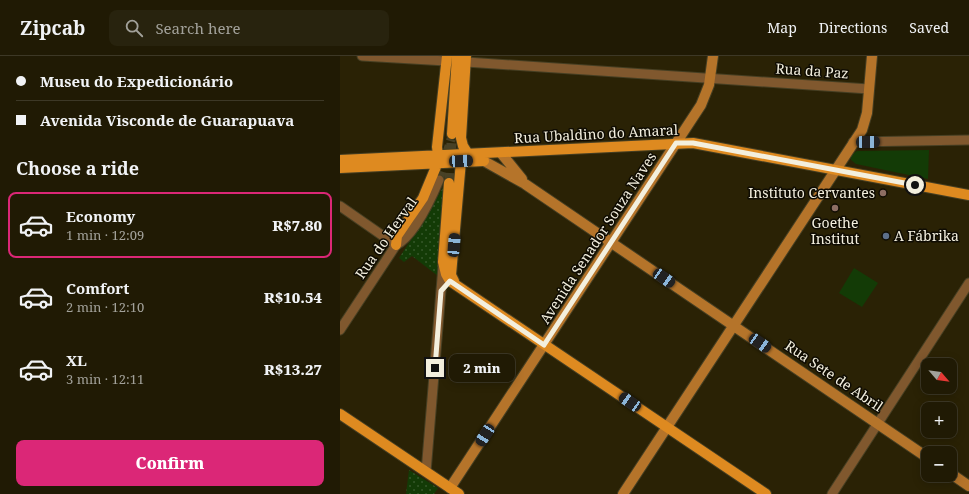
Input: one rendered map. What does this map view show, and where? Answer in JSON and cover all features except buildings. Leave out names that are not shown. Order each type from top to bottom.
[{"type":"main road","points":[[452,134],[457,56]]},
{"type":"main road","name":"Avenida Senador Souza Naves","points":[[455,491],[544,345],[701,105],[711,78],[713,56]]},
{"type":"main road","points":[[623,494],[866,121],[872,56]]},
{"type":"main road","points":[[396,245],[397,236],[423,198],[438,159],[437,148],[446,59]]},
{"type":"main road","points":[[466,59],[461,138],[463,146],[468,154]]},
{"type":"main road","name":"Rua Ubaldino do Amaral","points":[[340,168],[438,159],[468,154],[693,143],[969,194]]},
{"type":"main road","points":[[501,153],[526,184]]},
{"type":"main road","name":"Rua Ubaldino do Amaral","points":[[340,160],[438,159],[484,161]]},
{"type":"main road","points":[[453,283],[451,275],[461,161]]},
{"type":"main road","name":"Rua Sete de Abril","points":[[484,161],[526,184],[921,453]]},
{"type":"main road","points":[[444,181],[443,262],[446,274],[453,283],[766,494]]},
{"type":"main road","points":[[340,414],[455,491]]},
{"type":"main road","points":[[957,478],[969,486]]},
{"type":"street","points":[[362,56],[446,59]]},
{"type":"street","name":"Rua da Paz","points":[[466,59],[711,78],[869,88]]},
{"type":"street","points":[[853,142],[969,140]]},
{"type":"street","name":"Rua do Herval","points":[[340,330],[396,245],[404,241],[444,181]]},
{"type":"street","points":[[340,206],[396,245]]},
{"type":"street","points":[[426,472],[443,262]]},
{"type":"street","points":[[441,291],[453,283]]},
{"type":"street","points":[[832,494],[969,283]]},
{"type":"green space","points":[[929,150],[928,179],[856,164],[851,160],[851,155],[857,151]]},
{"type":"green space","points":[[446,182],[438,276],[412,256],[404,262],[399,258],[429,212]]},
{"type":"green space","points":[[854,268],[878,283],[862,307],[839,293]]},
{"type":"green space","points":[[409,470],[438,488],[434,494],[406,494]]},
{"type":"tunnel","points":[[449,183],[452,134]]},
{"type":"tunnel","points":[[439,180],[451,139]]},
{"type":"place","name":"Instituto Cervantes","points":[[883,193]]},
{"type":"place","name":"Goethe Institut","points":[[835,208]]},
{"type":"place","name":"A Fábrika","points":[[886,236]]},
{"type":"route","points":[[435,368],[441,291],[450,281],[544,345],[676,143],[693,143],[915,185]]}]
